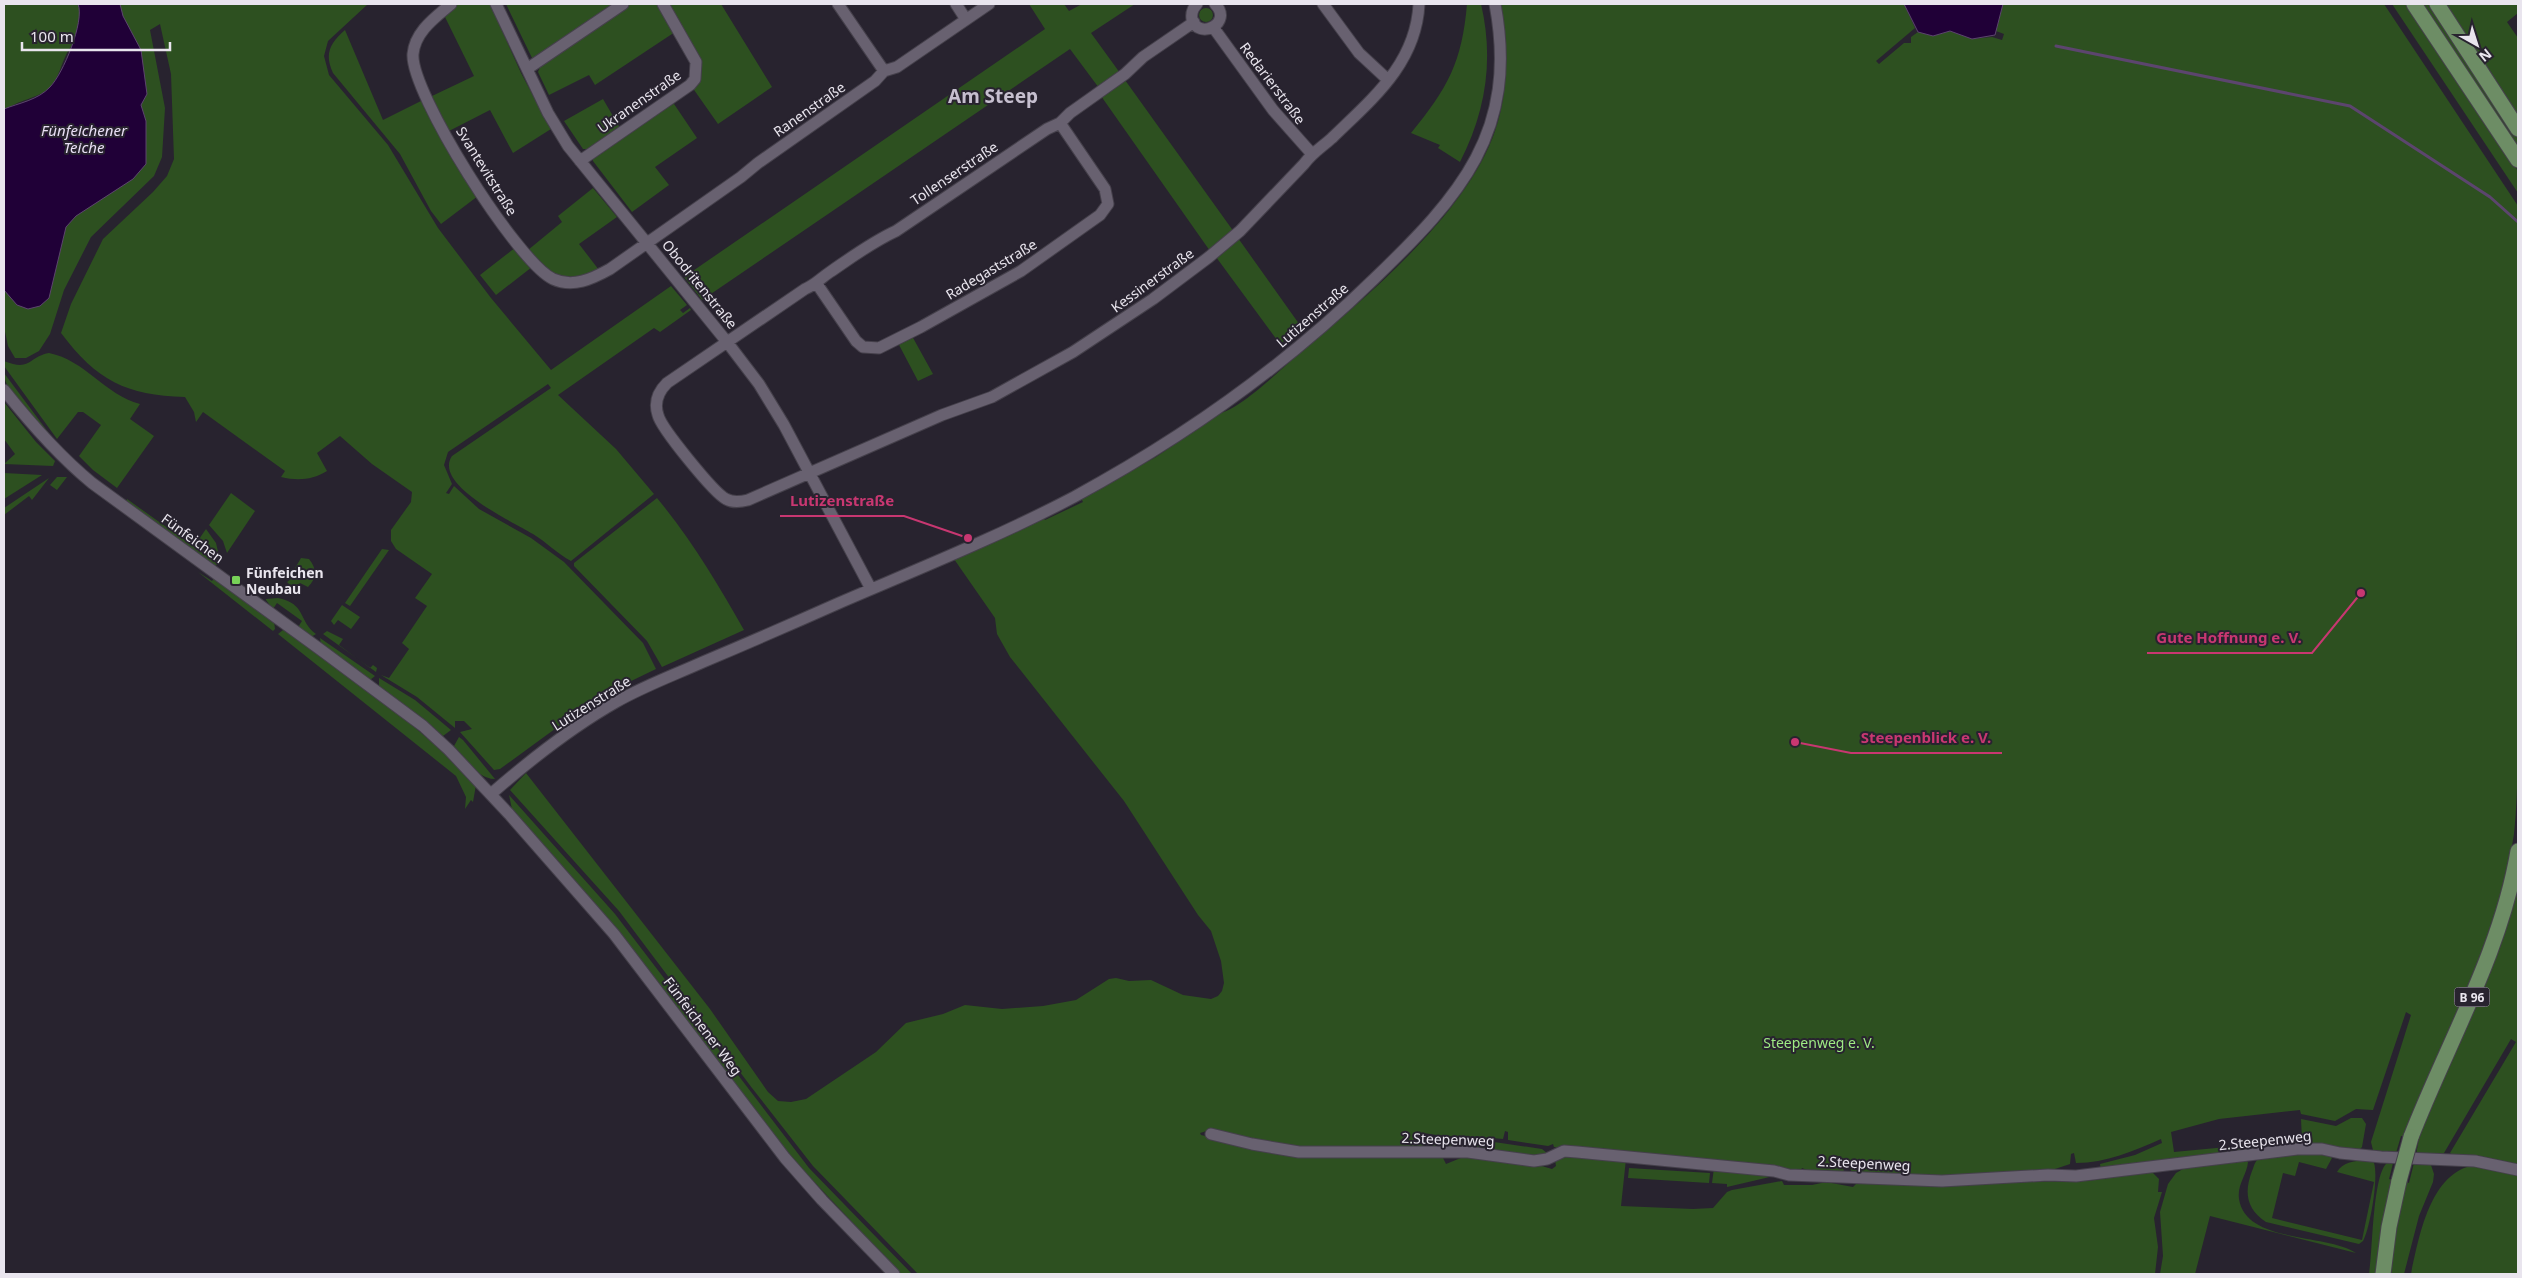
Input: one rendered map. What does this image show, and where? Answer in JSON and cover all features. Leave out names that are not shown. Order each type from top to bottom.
[{"type":"main road","points":[[2414,4],[2518,160]]},
{"type":"main road","points":[[2437,4],[2518,129]]},
{"type":"main road","name":"B 96","points":[[2383,1274],[2389,1227],[2399,1181],[2412,1137],[2431,1087],[2479,983],[2507,903],[2518,851]]},
{"type":"street","name":"Svantevitstraße","points":[[451,4],[429,23],[418,37],[413,51],[416,76],[454,150],[482,196],[534,264],[553,279],[579,282],[592,279],[648,242]]},
{"type":"street","name":"Obodritenstraße","points":[[496,4],[548,113],[580,161],[648,242],[727,342],[770,403],[871,589]]},
{"type":"street","points":[[527,69],[623,4]]},
{"type":"street","name":"Ukranenstraße","points":[[580,161],[695,79],[696,62],[663,4]]},
{"type":"street","points":[[838,4],[884,71]]},
{"type":"street","points":[[956,4],[966,18]]},
{"type":"street","name":"Ranenstraße","points":[[648,242],[875,81],[884,71],[897,67],[989,4]]},
{"type":"street","points":[[1197,4],[1192,10],[1194,22],[1200,28],[1213,27],[1219,20],[1218,5]]},
{"type":"street","points":[[1323,4],[1359,53],[1387,79]]},
{"type":"street","name":"Kessinerstraße","points":[[727,342],[662,388],[657,401],[660,421],[717,492],[728,500],[748,500],[971,403],[992,397],[1073,352],[1153,299],[1231,239],[1312,154],[1324,145],[1375,96],[1402,63],[1408,53],[1417,20],[1418,4]]},
{"type":"street","name":"Lutizenstraße","points":[[491,794],[565,736],[618,700],[1042,513],[1155,450],[1257,381],[1353,300],[1442,210],[1458,190],[1483,147],[1497,100],[1501,49],[1495,4]]},
{"type":"street","name":"Tollenserstraße","points":[[727,342],[805,289],[817,284],[826,275],[879,239],[896,231],[1060,122],[1070,112],[1125,74],[1143,57],[1194,22]]},
{"type":"street","name":"Redarierstraße","points":[[1213,27],[1273,110],[1312,154]]},
{"type":"street","name":"Radegaststraße","points":[[817,284],[856,341],[863,347],[873,349],[938,318],[1021,271],[1100,216],[1108,204],[1105,189],[1060,122]]},
{"type":"street","name":"Fünfeichen","points":[[4,390],[46,441],[92,483],[422,726],[450,750],[491,794]]},
{"type":"street","name":"Fünfeichener Weg","points":[[491,794],[614,934],[785,1158],[822,1200],[894,1274]]},
{"type":"street","name":"2.Steepenweg","points":[[1211,1134],[1252,1144],[1299,1152],[1468,1152],[1534,1161],[1547,1159],[1564,1151],[1570,1151],[1774,1171],[1789,1175],[1896,1180],[1942,1181],[2103,1174],[2297,1149],[2322,1149],[2340,1154],[2381,1157],[2475,1161],[2518,1170]]},
{"type":"green space","points":[[4,4],[84,4],[90,29],[70,48],[58,75],[48,89],[37,96],[13,105],[4,113]]},
{"type":"green space","points":[[107,4],[368,4],[328,41],[324,56],[329,75],[388,145],[438,228],[491,298],[551,370],[671,286],[687,305],[680,310],[683,313],[690,308],[691,310],[660,332],[654,328],[558,395],[616,449],[654,494],[571,561],[533,534],[478,502],[464,491],[454,479],[449,467],[452,456],[551,388],[548,384],[448,452],[444,465],[452,484],[446,493],[449,494],[454,486],[479,509],[531,538],[564,562],[643,643],[656,669],[600,696],[500,769],[494,770],[460,732],[472,729],[464,721],[455,721],[455,728],[417,697],[381,675],[389,678],[409,649],[402,643],[427,606],[415,598],[432,574],[396,549],[391,541],[391,530],[411,502],[412,492],[372,464],[340,436],[317,453],[327,471],[305,479],[281,477],[285,471],[203,412],[196,422],[194,412],[185,397],[146,393],[129,389],[114,382],[100,374],[87,363],[61,333],[71,304],[103,239],[153,192],[167,176],[174,159],[171,74],[160,24],[150,30],[165,108],[162,157],[154,176],[91,237],[64,290],[50,334],[39,351],[26,358],[15,358],[8,346],[4,327],[4,241]]},
{"type":"green space","points":[[457,4],[490,4],[521,73],[551,129],[513,153],[490,110],[449,131],[432,96],[474,76],[444,15]]},
{"type":"green space","points":[[506,4],[617,4],[533,60]]},
{"type":"green space","points":[[630,4],[658,4],[675,32],[595,85],[589,75],[549,95],[538,72],[540,67]]},
{"type":"green space","points":[[668,4],[721,4],[772,87],[718,124],[692,87],[698,81]]},
{"type":"green space","points":[[1029,4],[1064,4],[1069,11],[1082,4],[1135,4],[1091,33],[1120,73],[1099,88],[1070,49],[702,300],[684,277],[1045,29]]},
{"type":"green space","points":[[1467,4],[1481,4],[1487,45],[1487,65],[1485,85],[1476,124],[1460,162],[1438,148],[1440,145],[1411,133],[1435,102],[1451,73],[1461,42]]},
{"type":"green space","name":"Steepenweg e. V.","points":[[1500,4],[1904,4],[1915,28],[1876,61],[1879,64],[1904,43],[1911,43],[1911,37],[1918,32],[1933,36],[1950,31],[1972,39],[1992,37],[2002,40],[2004,34],[1996,31],[2003,4],[2384,4],[2518,206],[2518,745],[2514,834],[2506,874],[2482,950],[2404,1136],[2401,1136],[2396,1153],[2373,1150],[2371,1142],[2411,1015],[2406,1012],[2373,1110],[2356,1109],[2335,1121],[2301,1114],[2300,1110],[2219,1119],[2171,1132],[2174,1152],[2302,1140],[2301,1119],[2336,1126],[2351,1118],[2362,1118],[2366,1124],[2362,1147],[2359,1150],[2101,1170],[2100,1164],[2135,1155],[2162,1143],[2161,1139],[2130,1152],[2098,1161],[2076,1163],[2074,1153],[2071,1154],[2070,1164],[2052,1170],[1942,1178],[1852,1173],[1849,1164],[1842,1164],[1844,1172],[1812,1172],[1802,1168],[1800,1172],[1565,1149],[1554,1147],[1553,1144],[1548,1146],[1508,1140],[1508,1132],[1505,1131],[1503,1139],[1443,1136],[1424,1133],[1426,1141],[1424,1149],[1295,1147],[1291,1144],[1290,1147],[1210,1130],[1200,1133],[1201,1135],[1251,1147],[1442,1156],[1446,1164],[1468,1155],[1535,1164],[1552,1169],[1556,1166],[1555,1160],[1566,1155],[1626,1159],[1621,1206],[1693,1209],[1713,1208],[1727,1192],[1732,1190],[1782,1181],[1784,1185],[1812,1185],[1826,1182],[1853,1187],[1857,1183],[2087,1181],[2152,1172],[2159,1179],[2158,1192],[2162,1192],[2154,1218],[2158,1247],[2155,1274],[918,1274],[813,1166],[619,911],[510,790],[526,773],[710,1009],[768,1092],[778,1101],[791,1102],[806,1099],[876,1052],[906,1023],[943,1014],[965,1005],[1002,1009],[1043,1006],[1076,1000],[1109,979],[1116,978],[1129,981],[1151,980],[1183,995],[1211,999],[1218,996],[1222,991],[1224,983],[1221,961],[1211,931],[1198,915],[1124,801],[1010,657],[997,634],[995,618],[954,559],[1043,517],[1045,520],[1083,502],[1081,498],[1156,457],[1220,413],[1239,404],[1262,387],[1355,306],[1412,252],[1439,222],[1462,192],[1481,162],[1495,131],[1503,100],[1506,68],[1505,36]]},
{"type":"green space","points":[[2392,4],[2406,4],[2518,171],[2518,193]]},
{"type":"green space","points":[[2421,4],[2431,4],[2518,138],[2518,151]]},
{"type":"green space","points":[[2443,4],[2518,4],[2518,13],[2507,22],[2518,38],[2518,120]]},
{"type":"green space","points":[[1206,8],[1211,10],[1213,15],[1211,20],[1206,22],[1201,20],[1199,15],[1201,10]]},
{"type":"green space","points":[[345,30],[383,120],[425,99],[478,196],[441,224],[431,211],[400,154],[333,73],[329,60],[330,49],[332,44]]},
{"type":"green space","points":[[1125,80],[1234,232],[1210,251],[1101,96]]},
{"type":"green space","points":[[603,99],[620,128],[589,149],[583,149],[564,121]]},
{"type":"green space","points":[[672,101],[697,138],[655,167],[669,185],[632,212],[593,161],[593,156]]},
{"type":"green space","points":[[593,188],[617,217],[579,244],[599,270],[575,278],[567,278],[552,273],[528,250],[562,222],[558,216]]},
{"type":"green space","points":[[1238,238],[1302,328],[1280,344],[1216,257]]},
{"type":"green space","points":[[516,247],[532,267],[496,295],[480,275]]},
{"type":"green space","points":[[912,336],[933,374],[918,381],[898,343]]},
{"type":"green space","points":[[49,353],[73,363],[116,393],[140,404],[130,419],[154,436],[117,488],[93,470],[79,456],[101,425],[83,412],[78,412],[57,439],[4,366],[4,361],[19,365],[25,364]]},
{"type":"green space","points":[[4,373],[54,440],[16,400]]},
{"type":"green space","points":[[4,402],[36,442],[55,461],[53,466],[4,464],[15,454],[4,439]]},
{"type":"green space","points":[[4,473],[42,475],[4,499]]},
{"type":"green space","points":[[57,477],[67,477],[57,490],[50,485]]},
{"type":"green space","points":[[49,478],[32,500],[29,496],[4,515],[4,508]]},
{"type":"green space","points":[[231,493],[255,511],[227,553],[223,541],[209,525]]},
{"type":"green space","points":[[657,498],[704,562],[744,630],[662,667],[647,641],[574,566],[574,563]]},
{"type":"green space","points":[[127,499],[218,564],[215,566],[126,502]]},
{"type":"green space","points":[[206,529],[216,543],[220,560],[197,542]]},
{"type":"green space","points":[[382,549],[389,550],[350,606],[345,603]]},
{"type":"green space","points":[[301,558],[309,559],[315,570],[314,577],[308,587],[300,583],[293,588],[287,582],[295,576],[294,570]]},
{"type":"green space","points":[[198,572],[212,581],[214,578],[274,621],[275,629],[273,631]]},
{"type":"green space","points":[[278,598],[294,604],[310,629],[316,634],[311,637],[298,627],[302,621],[277,603],[273,609],[266,600]]},
{"type":"green space","points":[[342,605],[360,617],[351,629],[338,620],[334,625],[331,621]]},
{"type":"green space","points":[[283,630],[361,685],[455,763],[476,785],[473,802],[471,800],[465,809],[466,797],[456,776],[278,634]]},
{"type":"green space","points":[[327,631],[343,639],[339,645],[358,659],[323,634]]},
{"type":"green space","points":[[320,638],[375,676],[370,680],[321,644]]},
{"type":"green space","points":[[373,665],[377,668],[376,672],[370,668]]},
{"type":"green space","points":[[379,678],[415,700],[451,730],[443,736],[379,687]]},
{"type":"green space","points":[[459,737],[495,779],[483,776],[467,762],[454,746]]},
{"type":"green space","points":[[509,795],[615,914],[809,1168],[912,1274],[901,1274],[788,1154],[619,931],[512,809]]},
{"type":"green space","points":[[2518,884],[2518,1164],[2475,1155],[2453,1155],[2450,1153],[2516,1042],[2511,1039],[2444,1153],[2442,1155],[2416,1155],[2419,1138],[2437,1088],[2485,985],[2504,936]]},
{"type":"green space","points":[[1474,1139],[1542,1149],[1548,1154],[1547,1157],[1429,1149],[1430,1143],[1435,1140]]},
{"type":"green space","points":[[2295,1153],[2329,1155],[2332,1158],[2326,1169],[2299,1162],[2295,1176],[2283,1173],[2272,1218],[2362,1240],[2374,1182],[2337,1172],[2348,1163],[2373,1161],[2375,1167],[2375,1188],[2371,1213],[2366,1235],[2359,1244],[2266,1222],[2254,1212],[2248,1200],[2248,1186],[2256,1161],[2268,1156]]},
{"type":"green space","points":[[2245,1160],[2248,1162],[2239,1189],[2239,1199],[2245,1213],[2256,1224],[2271,1231],[2326,1242],[2356,1253],[2210,1216],[2195,1274],[2160,1274],[2163,1256],[2160,1212],[2168,1184],[2176,1173],[2183,1169]]},
{"type":"green space","points":[[2388,1162],[2393,1163],[2389,1179],[2392,1180],[2377,1274],[2369,1274],[2376,1197],[2383,1169]]},
{"type":"green space","points":[[2414,1163],[2431,1165],[2434,1174],[2433,1182],[2419,1216],[2404,1274],[2391,1274],[2396,1230],[2406,1182],[2409,1183]]},
{"type":"green space","points":[[2475,1165],[2518,1174],[2518,1274],[2411,1274],[2423,1225],[2437,1193],[2447,1180],[2460,1170]]},
{"type":"green space","points":[[1629,1168],[1710,1173],[1709,1183],[1628,1178]]},
{"type":"green space","points":[[1714,1168],[1774,1176],[1727,1187],[1727,1184],[1712,1183]]},
{"type":"water","name":"Fünfeichener Teiche","points":[[78,4],[120,4],[123,16],[141,50],[147,94],[141,105],[146,121],[146,164],[133,179],[76,216],[66,227],[49,298],[40,306],[28,309],[17,305],[4,290],[4,109],[40,95],[55,80],[72,47],[76,34],[79,12]]},
{"type":"water","points":[[1904,4],[2003,4],[1995,35],[1972,39],[1950,31],[1933,36],[1918,32]]},
{"type":"waterway","points":[[2056,46],[2350,106],[2490,197],[2518,222]]},
{"type":"place","name":"Lutizenstraße","points":[[968,538]]},
{"type":"place","name":"Fünfeichen Neubau","points":[[236,580]]},
{"type":"place","name":"Gute Hoffnung e. V.","points":[[2361,593]]},
{"type":"place","name":"Steepenblick e. V.","points":[[1795,742]]},
{"type":"district","name":"Am Steep","points":[[993,96]]}]
